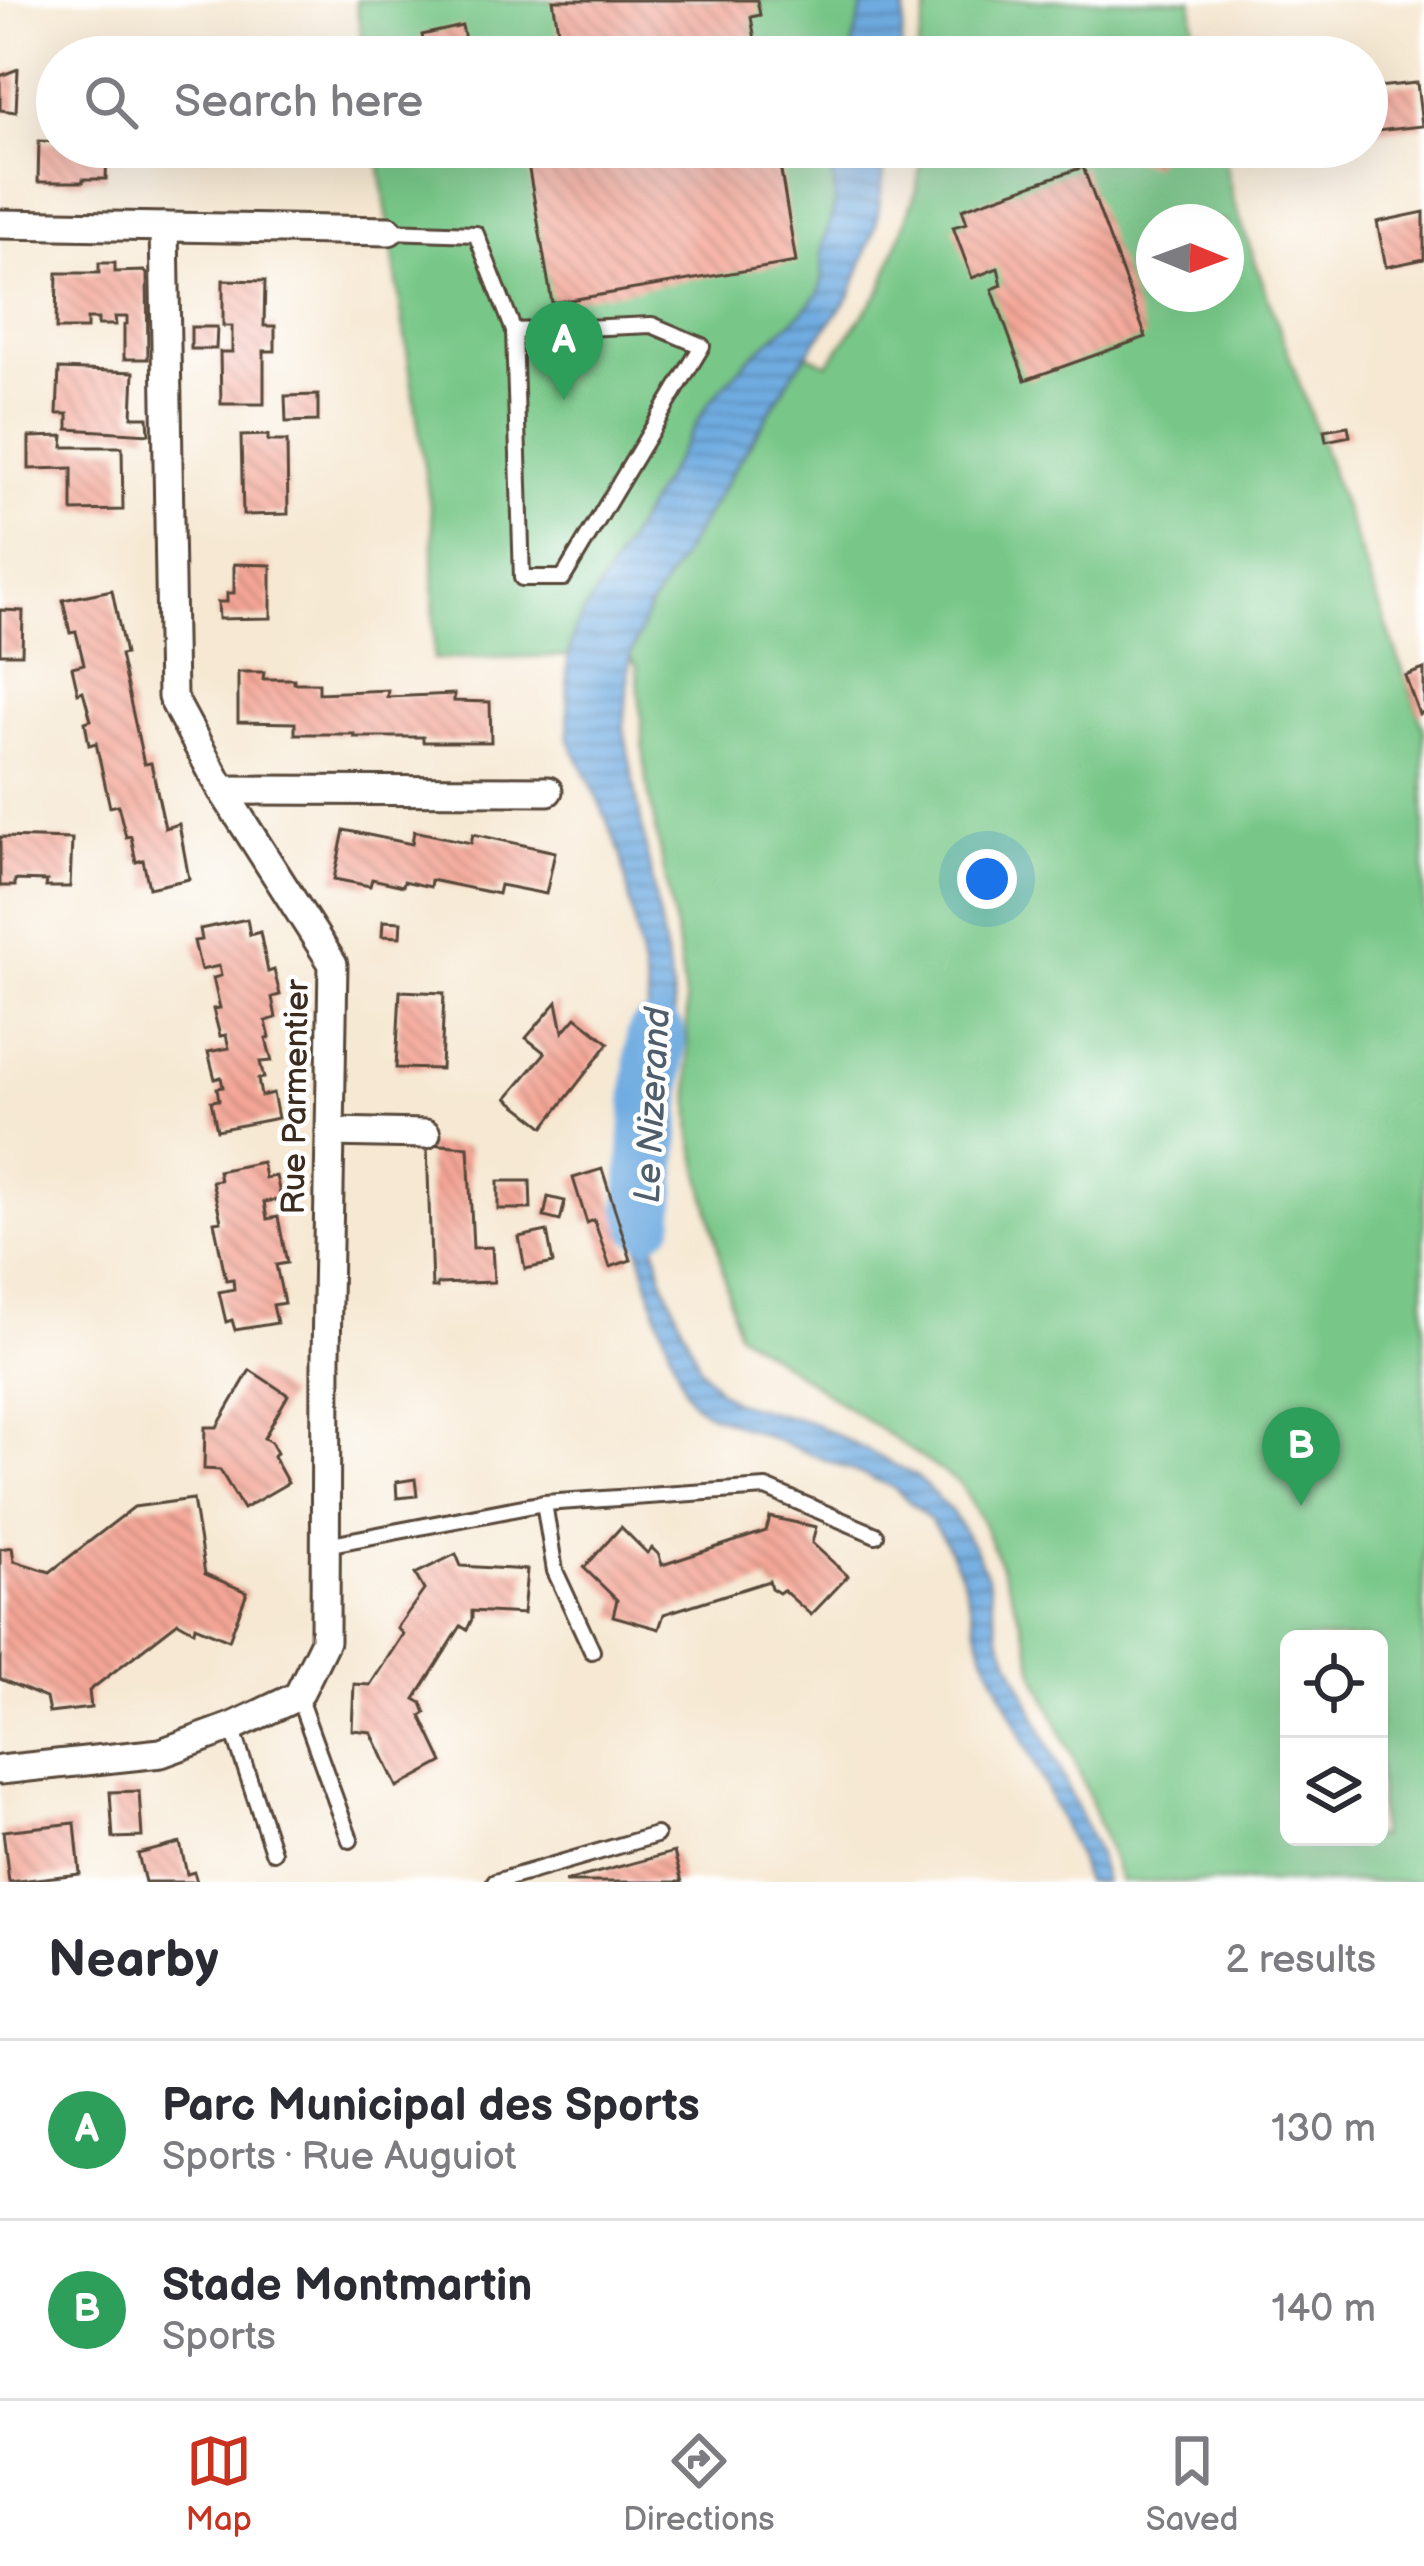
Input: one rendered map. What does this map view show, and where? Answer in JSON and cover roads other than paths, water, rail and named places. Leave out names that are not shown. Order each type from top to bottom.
[{"type":"street","points":[[0,224],[389,231]]},
{"type":"street","name":"Rue Parmentier","points":[[164,227],[172,697],[222,790],[333,964],[325,1641],[298,1696]]},
{"type":"street","points":[[222,790],[548,790]]},
{"type":"street","points":[[330,1132],[426,1134]]},
{"type":"street","points":[[0,1770],[161,1754],[298,1696]]},
{"type":"lane","points":[[389,231],[476,234],[514,331],[522,578],[562,578],[702,346],[652,325],[514,331]]},
{"type":"lane","points":[[326,1545],[544,1503],[766,1488],[876,1535]]},
{"type":"lane","points":[[544,1503],[555,1571],[592,1652]]},
{"type":"lane","points":[[298,1696],[350,1840]]},
{"type":"lane","points":[[232,1727],[272,1852]]},
{"type":"lane","points":[[495,1882],[656,1835]]},
{"type":"water","points":[[864,0],[906,0],[902,36],[855,36]]},
{"type":"water","points":[[830,168],[885,168],[876,225],[851,294],[794,372],[720,492],[648,611],[630,657],[624,729],[672,989],[675,1039],[667,1119],[635,1118],[648,996],[621,855],[569,740],[567,667],[574,631],[708,404],[819,293],[822,248],[835,204]]},
{"type":"water","points":[[634,1138],[665,1141],[652,1229],[662,1277],[700,1367],[718,1390],[734,1402],[813,1423],[916,1476],[952,1512],[988,1579],[999,1636],[1097,1852],[1105,1882],[1085,1882],[984,1654],[963,1578],[928,1518],[895,1489],[707,1413],[685,1390],[638,1245]]},
{"type":"waterway","name":"Le Nizerand","points":[[645,1217],[656,1038]]},
{"type":"place","name":"Parc Municipal des Sports","points":[[564,400]]},
{"type":"place","name":"Stade Montmartin","points":[[1301,1506]]}]
